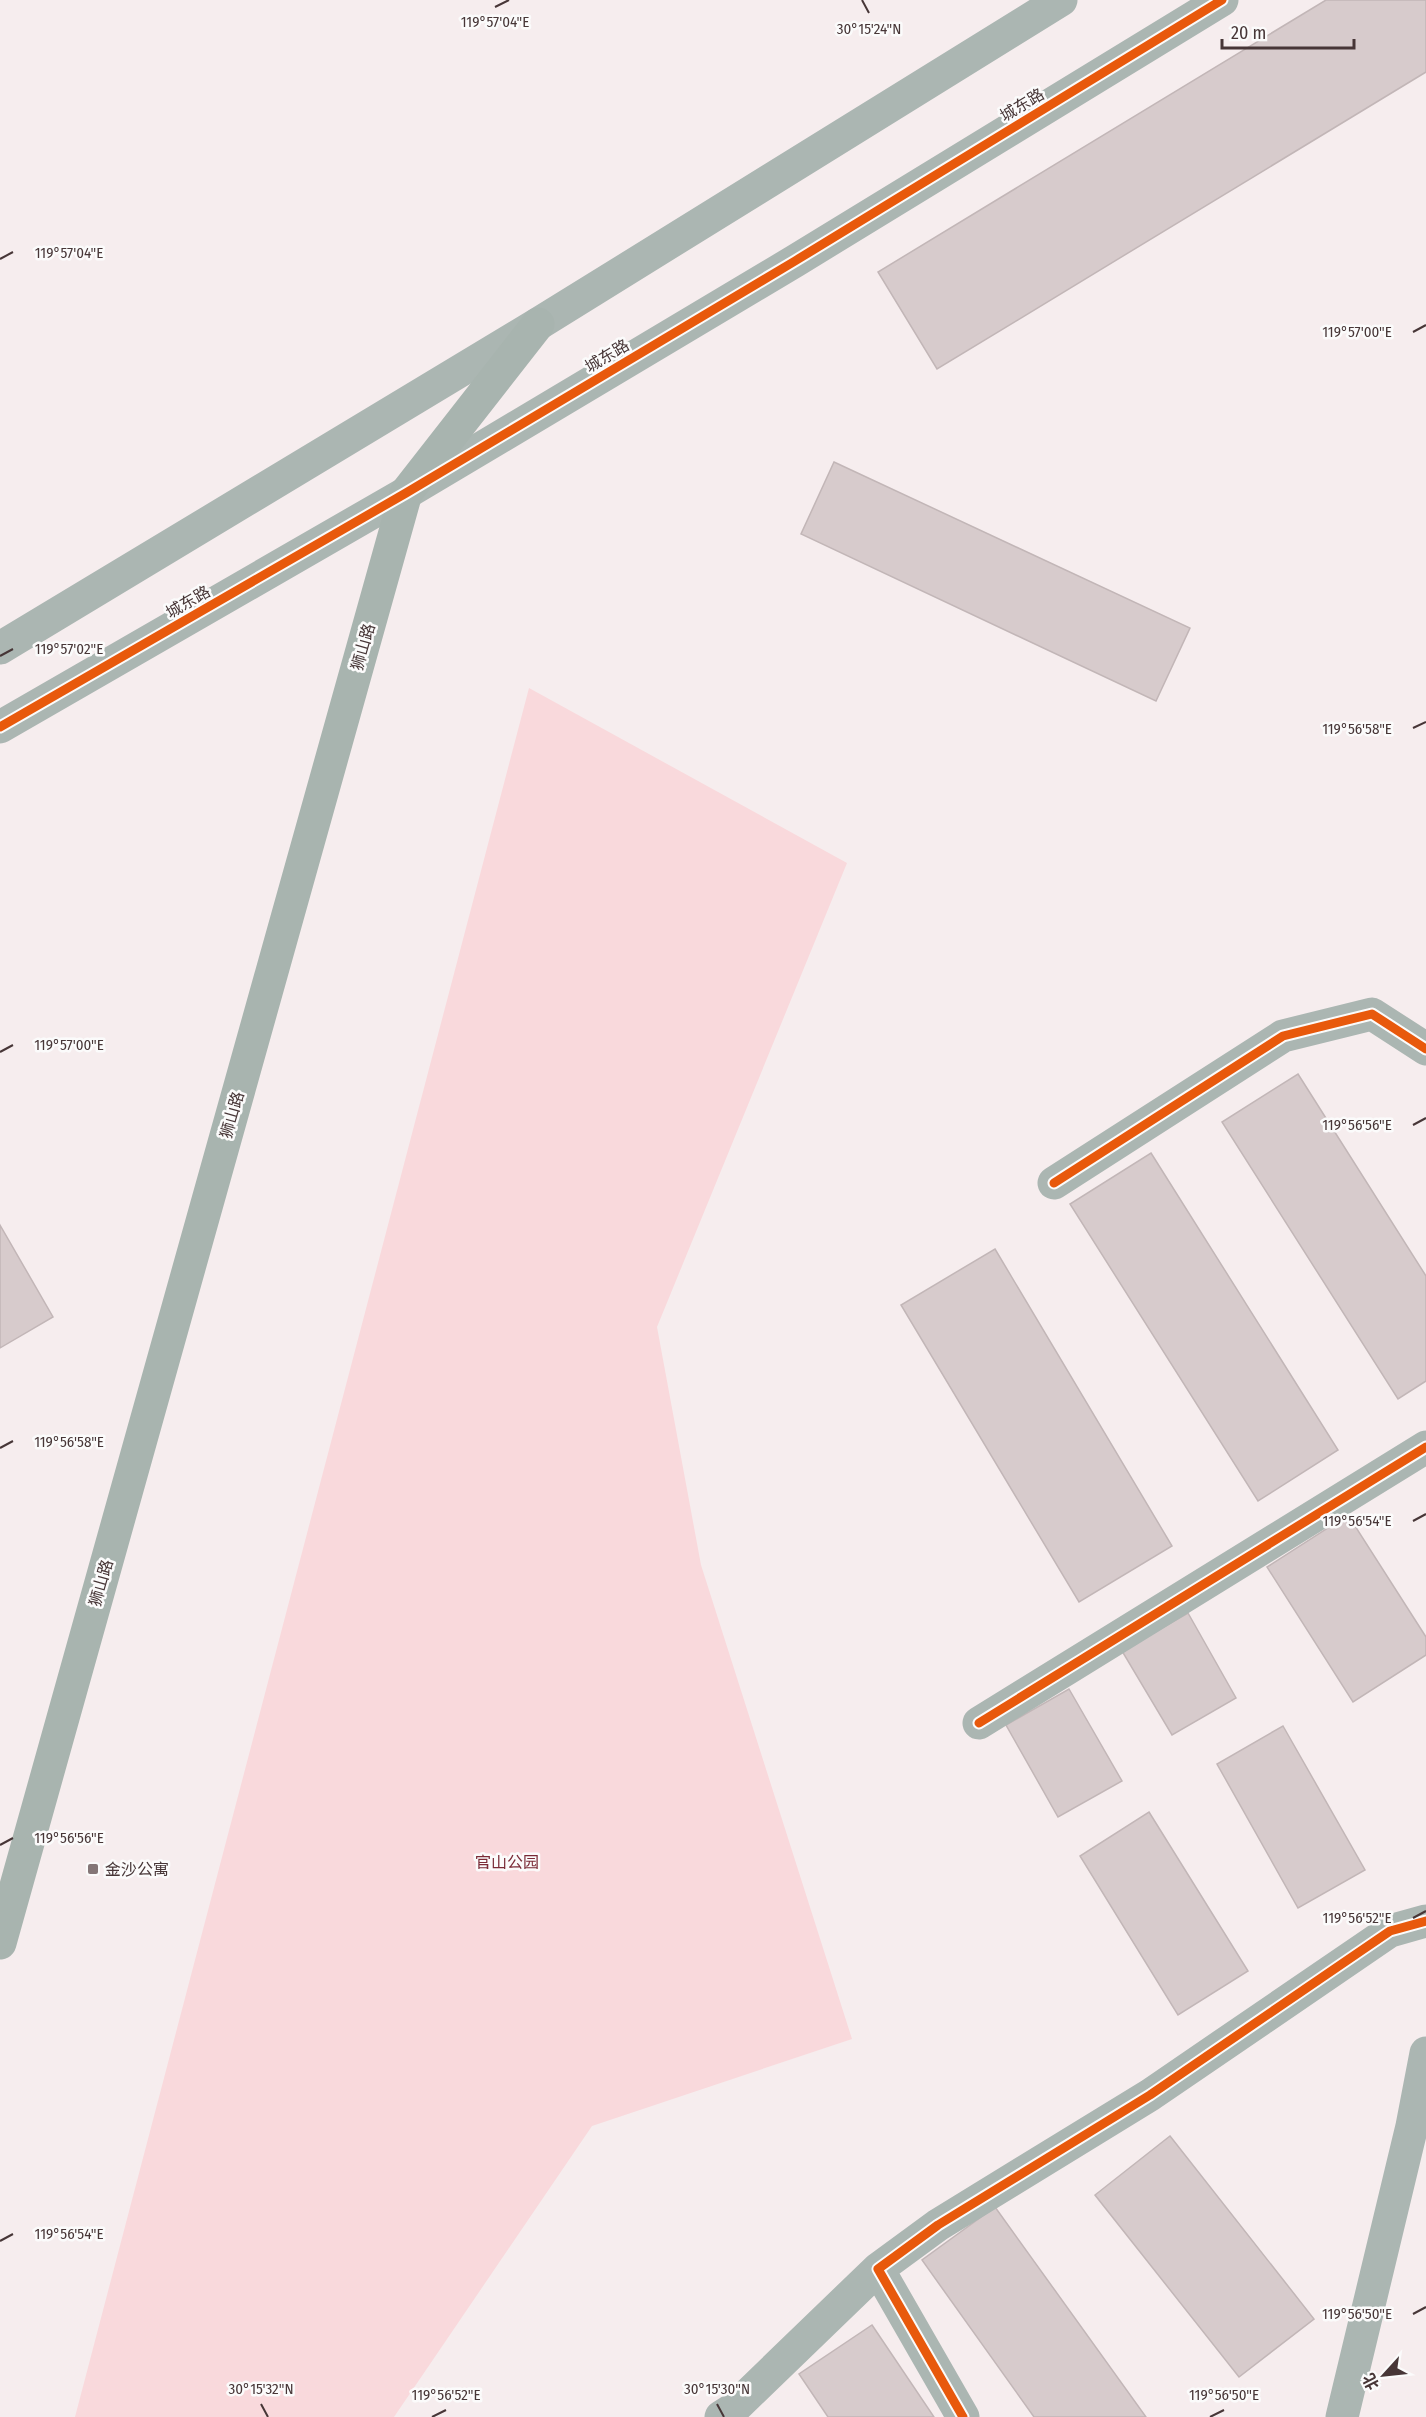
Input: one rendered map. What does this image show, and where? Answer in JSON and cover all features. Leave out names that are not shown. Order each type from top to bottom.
[{"type":"main road","name":"狮山路","points":[[0,1943],[406,493],[538,324]]},
{"type":"street","points":[[0,648],[538,324],[1061,0]]},
{"type":"street","name":"城东路","points":[[0,727],[406,493],[805,255],[1222,0]]},
{"type":"street","points":[[1054,1183],[1283,1036],[1372,1014],[1426,1049]]},
{"type":"street","points":[[979,1723],[1426,1447]]},
{"type":"street","points":[[721,2417],[732,2410],[878,2269],[938,2225],[1150,2095],[1390,1930],[1426,1921]]},
{"type":"street","points":[[1342,2417],[1419,2131],[1426,2053]]},
{"type":"street","points":[[878,2269],[963,2417]]},
{"type":"green space","name":"官山公园","points":[[529,688],[847,863],[657,1327],[701,1565],[852,2039],[592,2126],[394,2417],[75,2417]]},
{"type":"building","points":[[1326,0],[1426,0],[1426,72],[937,369],[878,272]]},
{"type":"building","points":[[834,462],[1190,628],[1156,701],[801,534]]},
{"type":"building","points":[[1298,1074],[1426,1276],[1426,1381],[1398,1399],[1222,1122]]},
{"type":"building","points":[[1151,1153],[1338,1450],[1258,1501],[1070,1204]]},
{"type":"building","points":[[0,1225],[53,1317],[0,1348]]},
{"type":"building","points":[[995,1249],[1172,1546],[1079,1602],[901,1305]]},
{"type":"building","points":[[1348,1515],[1426,1637],[1426,1655],[1353,1702],[1267,1567]]},
{"type":"building","points":[[1188,1613],[1236,1698],[1172,1735],[1122,1651]]},
{"type":"building","points":[[1069,1689],[1122,1781],[1058,1817],[1006,1725]]},
{"type":"building","points":[[1283,1726],[1365,1870],[1298,1908],[1217,1764]]},
{"type":"building","points":[[1149,1812],[1248,1971],[1178,2015],[1080,1856]]},
{"type":"building","points":[[1170,2136],[1314,2319],[1239,2377],[1095,2195]]},
{"type":"building","points":[[995,2207],[1146,2417],[1034,2417],[922,2260]]},
{"type":"building","points":[[872,2325],[934,2417],[828,2417],[799,2374]]},
{"type":"cycle path","points":[[0,727],[406,493],[795,261],[1222,0]]},
{"type":"cycle path","points":[[1054,1183],[1283,1036],[1372,1014],[1426,1049]]},
{"type":"cycle path","points":[[979,1723],[1426,1447]]},
{"type":"cycle path","points":[[963,2417],[878,2269],[938,2225],[1150,2095],[1390,1931],[1426,1921]]},
{"type":"place","name":"金沙公寓","points":[[93,1869]]}]
